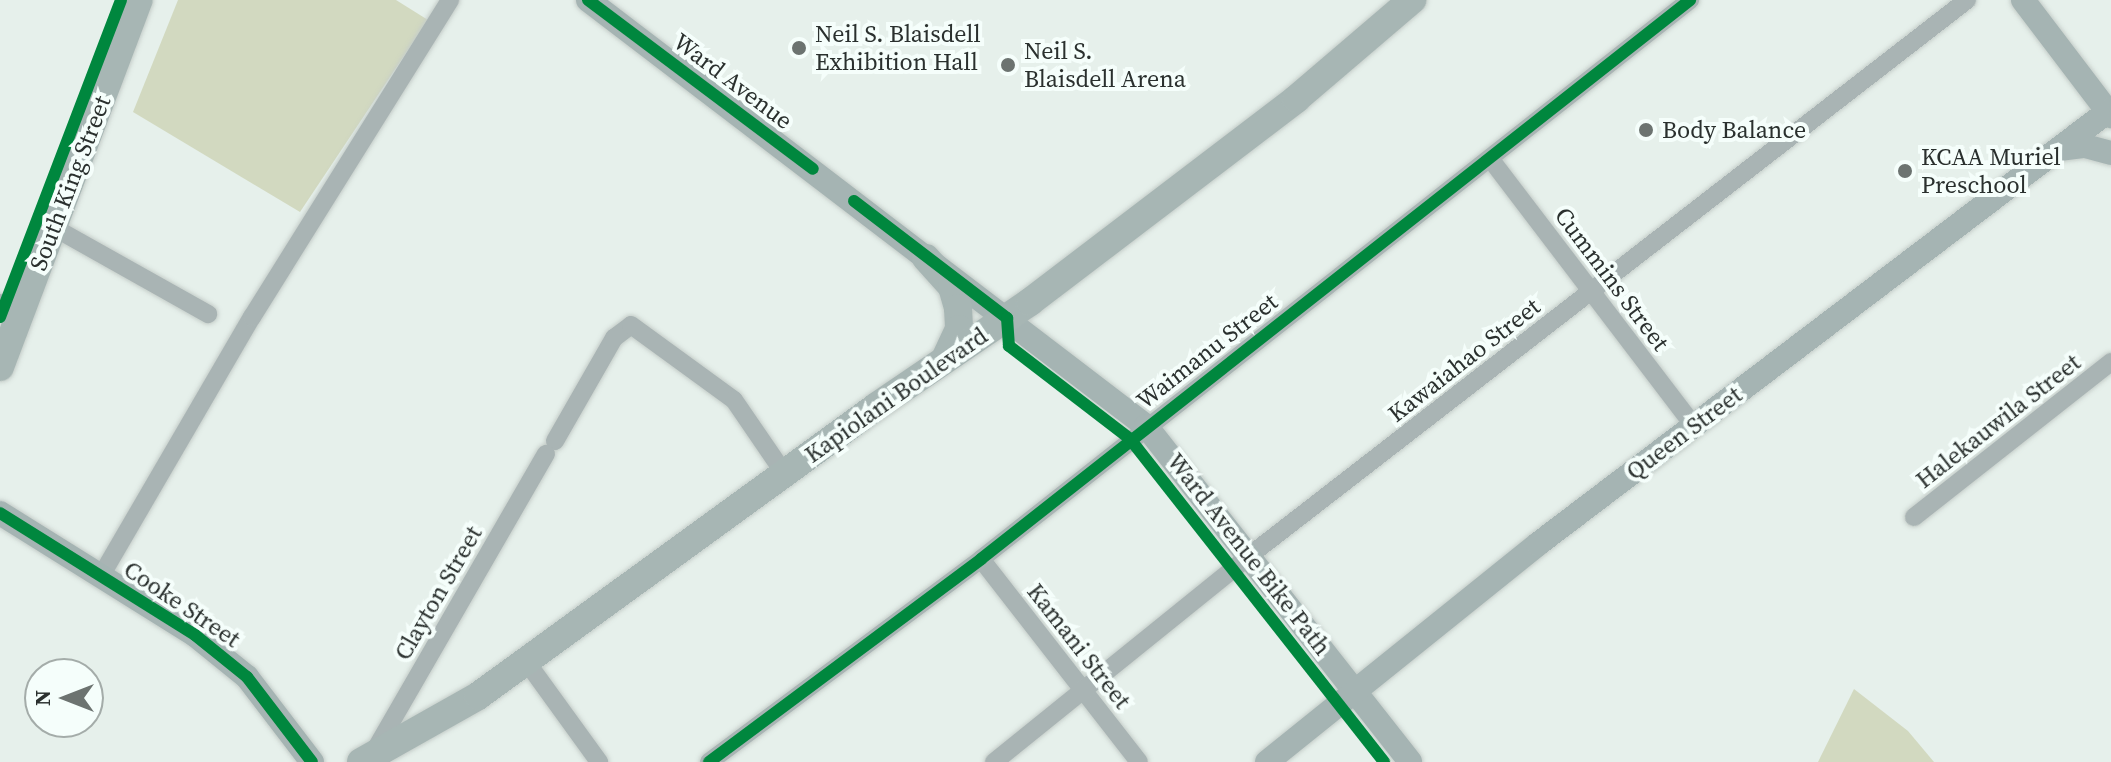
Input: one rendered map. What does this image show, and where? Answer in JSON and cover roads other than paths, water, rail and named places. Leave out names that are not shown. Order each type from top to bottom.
[{"type":"main road","name":"South King Street","points":[[0,367],[10,309],[53,227],[139,0]]},
{"type":"main road","name":"Kapiolani Boulevard","points":[[366,759],[446,717],[784,473],[1007,318],[1226,155],[1412,0]]},
{"type":"main road","points":[[926,258],[952,287],[958,308],[959,329],[945,359]]},
{"type":"street","points":[[101,576],[252,317],[450,0]]},
{"type":"street","name":"Ward Avenue","points":[[588,0],[1146,426],[1410,762]]},
{"type":"street","name":"Waimanu Street","points":[[709,762],[981,559],[1146,426],[1492,161],[1690,0]]},
{"type":"street","name":"Kawaiahao Street","points":[[994,762],[1249,556],[1967,0]]},
{"type":"street","points":[[2023,0],[2110,109]]},
{"type":"street","name":"Queen Street","points":[[1267,762],[1694,426],[2110,109]]},
{"type":"street","points":[[2057,149],[2085,146],[2111,153]]},
{"type":"street","name":"Cummins Street","points":[[1492,161],[1589,293],[1694,426]]},
{"type":"street","points":[[53,227],[208,314]]},
{"type":"street","name":"Clayton Street","points":[[366,759],[614,338],[631,325],[734,400],[784,473]]},
{"type":"street","name":"Halekauwila Street","points":[[1914,517],[2111,362]]},
{"type":"street","name":"Cooke Street","points":[[0,513],[195,635],[247,677],[312,762]]},
{"type":"street","name":"Kamani Street","points":[[981,559],[1139,762]]},
{"type":"street","points":[[526,661],[599,762]]},
{"type":"place","name":"Neil S. Blaisdell Exhibition Hall","points":[[799,48]]},
{"type":"place","name":"Neil S. Blaisdell Arena","points":[[1008,65]]},
{"type":"place","name":"Body Balance","points":[[1646,130]]},
{"type":"place","name":"KCAA Muriel Preschool","points":[[1905,171]]}]
